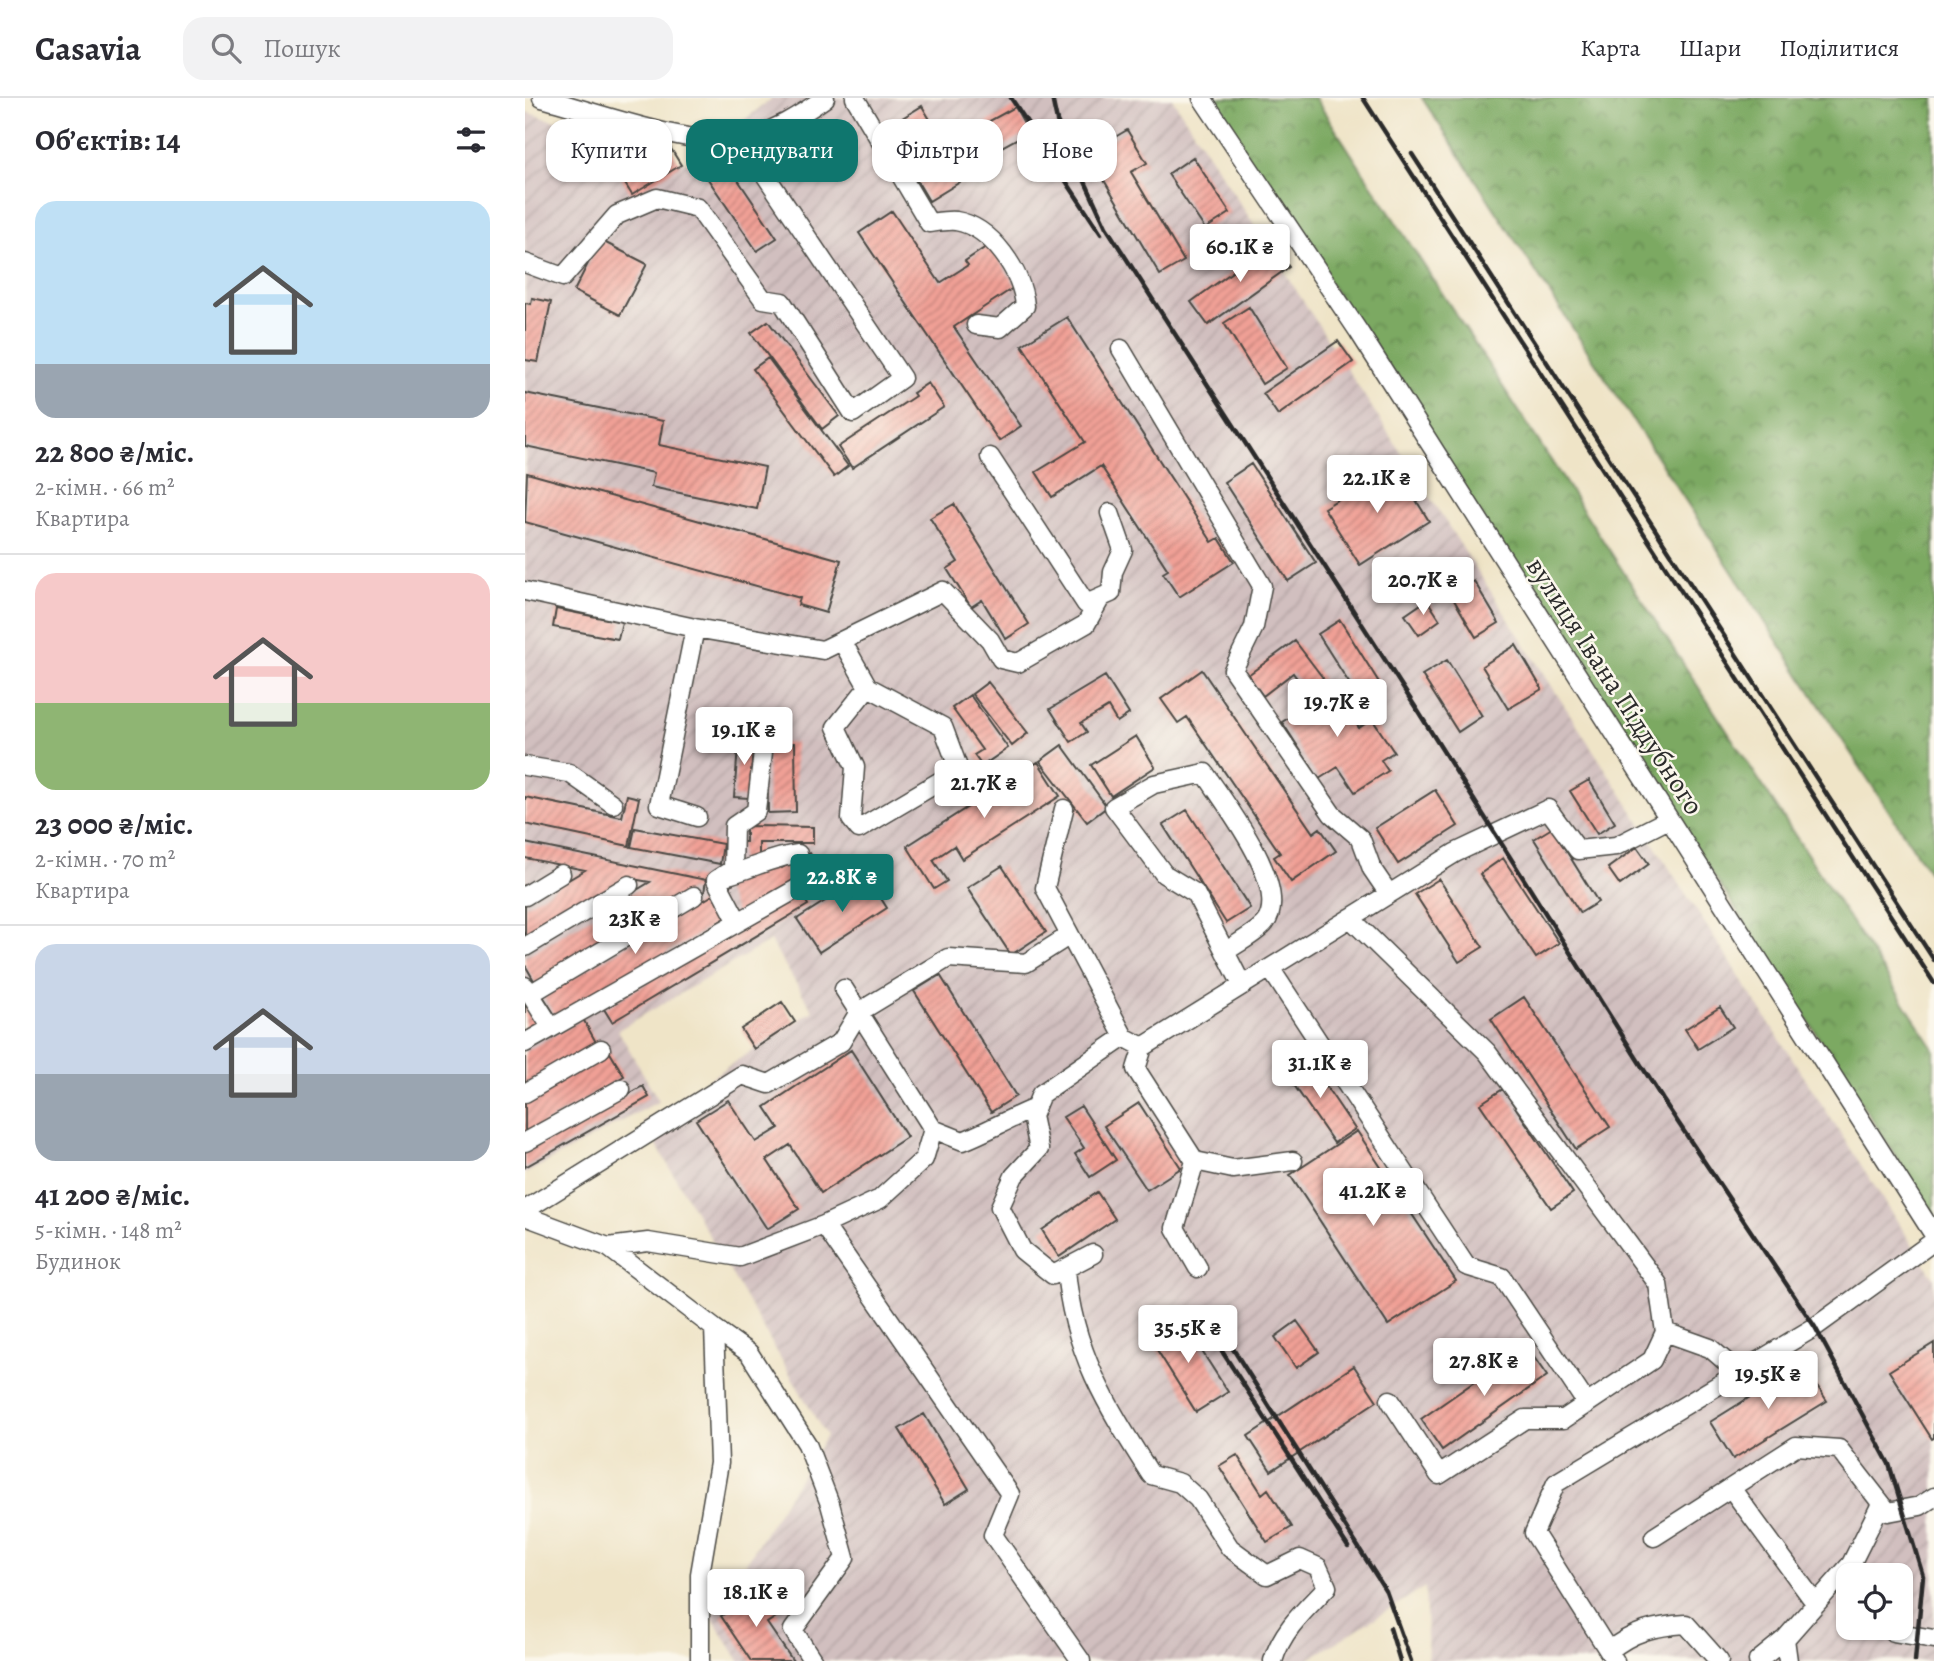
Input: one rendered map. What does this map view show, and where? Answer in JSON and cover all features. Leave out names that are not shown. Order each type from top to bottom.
[{"type":"street","points":[[542,98],[686,137]]},
{"type":"street","points":[[794,119],[825,98]]},
{"type":"street","points":[[855,98],[929,223],[956,221],[987,233],[1023,286],[1025,306],[1000,328],[976,325]]},
{"type":"street","name":"вулиця Івана Піддубного","points":[[1202,98],[1359,332],[1934,1235]]},
{"type":"street","points":[[525,263],[563,277],[617,215],[657,198],[698,208],[763,299],[782,303],[853,413],[902,378],[770,182]]},
{"type":"street","points":[[1121,349],[1262,586],[1254,627],[1233,670],[1332,814],[1361,839],[1372,869],[1389,894]]},
{"type":"street","points":[[990,457],[1086,604],[1111,593],[1112,572],[1123,550],[1110,513]]},
{"type":"street","points":[[525,591],[695,628],[824,650],[943,591],[990,640],[1002,659],[1018,663],[1086,624],[1100,599]]},
{"type":"street","points":[[695,628],[659,805],[697,817]]},
{"type":"street","points":[[842,640],[868,687],[943,727],[959,770],[859,829],[851,819],[855,767],[836,727],[868,687]]},
{"type":"street","points":[[737,920],[716,880],[733,869],[734,826],[756,811],[763,752]]},
{"type":"street","points":[[525,765],[569,773],[613,804]]},
{"type":"street","points":[[1225,952],[1266,922],[1273,895],[1258,856],[1205,773],[1154,784],[1114,807],[1164,874],[1195,893],[1225,952],[1242,985]]},
{"type":"street","points":[[1064,809],[1045,887],[1124,1037],[1143,1047]]},
{"type":"street","points":[[1293,1161],[1233,1169],[1195,1161],[1136,1069],[1143,1047],[1455,853],[1548,809],[1578,850],[1616,846],[1669,819]]},
{"type":"street","points":[[721,877],[743,871],[774,857],[798,854]]},
{"type":"street","points":[[525,896],[561,874]]},
{"type":"street","points":[[525,1043],[737,920],[816,878]]},
{"type":"street","points":[[525,947],[629,885]]},
{"type":"street","points":[[551,1027],[527,990],[694,896]]},
{"type":"street","points":[[1350,918],[1487,1052],[1658,1284],[1665,1332],[1651,1360],[1564,1419],[1525,1419],[1439,1475],[1390,1400]]},
{"type":"street","points":[[525,1210],[742,1075],[769,1084],[841,1042],[859,1012],[948,958],[1026,962],[1070,935]]},
{"type":"street","points":[[1270,968],[1466,1266],[1502,1277],[1587,1404]]},
{"type":"street","points":[[844,989],[933,1129],[963,1141],[992,1130],[1005,1119],[1035,1108]]},
{"type":"street","points":[[1093,1254],[1053,1275],[1023,1250],[1000,1207],[1014,1176],[1039,1149],[1032,1116],[1041,1094],[1124,1037]]},
{"type":"street","points":[[525,1093],[601,1049]]},
{"type":"street","points":[[525,1142],[621,1089]]},
{"type":"street","points":[[608,1248],[648,1241],[740,1257],[880,1199],[924,1159],[933,1129]]},
{"type":"street","points":[[1195,1161],[1175,1228],[1198,1268]]},
{"type":"street","points":[[525,1216],[608,1248],[748,1353],[776,1394],[807,1444],[830,1504],[845,1558],[793,1630],[813,1661]]},
{"type":"street","points":[[824,1224],[1010,1494],[993,1535],[1081,1661]]},
{"type":"street","points":[[1719,1661],[1686,1624],[1655,1626],[1626,1637],[1612,1656],[1534,1533],[1556,1483],[1815,1327],[1934,1241]]},
{"type":"street","points":[[1066,1269],[1069,1307],[1088,1368],[1151,1475],[1180,1483],[1198,1499],[1230,1548],[1266,1574],[1300,1559],[1318,1567],[1327,1587],[1292,1623],[1277,1647],[1273,1661]]},
{"type":"street","points":[[701,1661],[700,1574],[719,1463],[714,1328]]},
{"type":"street","points":[[1665,1332],[1710,1348],[1739,1373]]},
{"type":"street","points":[[1654,1537],[1797,1446],[1839,1449],[1888,1512],[1920,1506],[1934,1497]]},
{"type":"street","points":[[1731,1488],[1816,1604]]},
{"type":"street","points":[[1758,1661],[1785,1640],[1851,1564],[1881,1504]]},
{"type":"street","points":[[1913,1635],[1934,1639]]},
{"type":"street","points":[[1785,1640],[1788,1661]]},
{"type":"shaded area","points":[[773,98],[1172,98],[1934,1278],[1934,1661],[1428,1661],[1425,1587],[1306,1661],[739,1661],[712,1617],[826,1436],[643,1122],[813,1011],[770,941],[618,1030],[659,1101],[525,1174],[526,112],[548,119],[546,182],[672,182],[672,158],[686,163],[686,182],[858,182],[858,119],[745,119]]},
{"type":"green space","points":[[1210,98],[1315,98],[1934,1049],[1934,1215]]},
{"type":"green space","points":[[1422,98],[1934,98],[1934,880]]},
{"type":"building","points":[[922,106],[930,119],[901,119]]},
{"type":"building","points":[[1015,107],[1022,119],[1017,119],[1017,139],[1003,146],[1003,119],[993,119]]},
{"type":"building","points":[[1127,130],[1147,163],[1131,172],[1184,261],[1160,275],[1105,182],[1117,182],[1117,136]]},
{"type":"building","points":[[672,150],[681,165],[672,171]]},
{"type":"building","points":[[1193,157],[1230,213],[1205,229],[1168,174]]},
{"type":"building","points":[[624,182],[653,182],[632,195]]},
{"type":"building","points":[[710,182],[739,182],[777,238],[757,251]]},
{"type":"building","points":[[918,182],[960,182],[929,201]]},
{"type":"building","points":[[892,211],[940,283],[968,265],[965,261],[989,245],[1016,286],[954,327],[1021,426],[999,441],[859,233]]},
{"type":"building","points":[[600,240],[647,264],[620,315],[574,291]]},
{"type":"building","points":[[1272,243],[1289,267],[1208,325],[1191,302]]},
{"type":"building","points":[[532,298],[551,302],[538,362],[525,360],[525,303],[531,304]]},
{"type":"building","points":[[1249,307],[1287,368],[1262,384],[1224,323]]},
{"type":"building","points":[[1067,317],[1212,542],[1219,538],[1234,562],[1179,597],[1163,573],[1168,570],[1101,466],[1052,497],[1036,472],[1085,442],[1022,345]]},
{"type":"building","points":[[768,321],[839,416],[822,429],[751,333]]},
{"type":"building","points":[[1338,341],[1353,362],[1278,415],[1263,393]]},
{"type":"building","points":[[768,358],[848,466],[834,477],[753,369]]},
{"type":"building","points":[[928,383],[944,407],[852,468],[838,447],[915,396],[913,393]]},
{"type":"building","points":[[525,393],[663,421],[659,445],[765,467],[757,509],[651,487],[654,473],[525,446]]},
{"type":"building","points":[[1251,464],[1316,563],[1288,581],[1224,482]]},
{"type":"building","points":[[1394,465],[1429,521],[1360,565],[1324,508]]},
{"type":"building","points":[[527,473],[841,560],[826,613],[798,605],[800,598],[525,522]]},
{"type":"building","points":[[954,504],[1029,624],[1006,639],[982,600],[971,607],[947,569],[958,562],[930,518]]},
{"type":"building","points":[[1474,581],[1499,623],[1476,637],[1451,595]]},
{"type":"building","points":[[1427,600],[1440,620],[1419,635],[1405,615]]},
{"type":"building","points":[[556,609],[622,622],[618,639],[553,627]]},
{"type":"building","points":[[1340,620],[1380,684],[1358,697],[1318,634]]},
{"type":"building","points":[[1295,641],[1323,678],[1306,691],[1293,673],[1263,696],[1248,675]]},
{"type":"building","points":[[1516,645],[1542,689],[1508,709],[1482,666]]},
{"type":"building","points":[[1447,660],[1482,716],[1458,732],[1422,675]]},
{"type":"building","points":[[1202,670],[1313,833],[1320,828],[1336,851],[1291,882],[1274,857],[1280,853],[1187,717],[1178,723],[1161,699]]},
{"type":"building","points":[[1105,676],[1129,714],[1117,722],[1108,707],[1081,723],[1087,732],[1071,742],[1050,709]]},
{"type":"building","points":[[1328,681],[1359,728],[1372,719],[1394,752],[1381,760],[1388,771],[1355,792],[1338,767],[1319,779],[1282,722],[1301,710],[1296,702]]},
{"type":"building","points":[[988,682],[1028,733],[1012,746],[972,694]]},
{"type":"building","points":[[970,695],[1008,748],[982,766],[974,755],[982,750],[952,708]]},
{"type":"building","points":[[739,735],[754,737],[749,798],[734,797]]},
{"type":"building","points":[[1136,736],[1155,767],[1111,796],[1091,765]]},
{"type":"building","points":[[767,743],[795,743],[796,812],[768,813]]},
{"type":"building","points":[[1062,745],[1107,807],[1087,822],[1040,761]]},
{"type":"building","points":[[1038,762],[1060,796],[962,859],[954,846],[933,860],[947,881],[934,889],[907,846]]},
{"type":"building","points":[[1589,780],[1615,823],[1597,834],[1570,791]]},
{"type":"building","points":[[1435,790],[1458,826],[1398,864],[1375,828]]},
{"type":"building","points":[[627,795],[639,798],[629,846],[525,824],[525,797],[622,817]]},
{"type":"building","points":[[1187,810],[1250,908],[1226,923],[1163,825]]},
{"type":"building","points":[[746,826],[813,827],[813,843],[759,843],[759,861],[741,861],[741,842],[746,842]]},
{"type":"building","points":[[635,828],[723,844],[720,864],[631,847]]},
{"type":"building","points":[[1552,828],[1598,902],[1580,913],[1534,839]]},
{"type":"building","points":[[525,843],[706,880],[704,893],[690,890],[536,984],[525,965],[525,957],[650,882],[627,878],[525,939],[525,906],[585,870],[525,858]]},
{"type":"building","points":[[1637,847],[1649,864],[1620,885],[1608,868]]},
{"type":"building","points":[[810,853],[819,871],[737,914],[724,888],[778,860],[782,868]]},
{"type":"building","points":[[1503,858],[1559,943],[1536,958],[1480,874]]},
{"type":"building","points":[[1002,866],[1046,932],[1011,955],[967,888]]},
{"type":"building","points":[[866,875],[887,908],[819,952],[797,919]]},
{"type":"building","points":[[1439,879],[1483,947],[1459,962],[1415,894]]},
{"type":"building","points":[[802,894],[808,905],[612,1022],[604,1009],[787,898]]},
{"type":"building","points":[[713,895],[727,917],[557,1018],[543,996]]},
{"type":"building","points":[[940,975],[1016,1096],[991,1112],[914,991]]},
{"type":"building","points":[[1524,997],[1610,1127],[1576,1149],[1491,1019]]},
{"type":"building","points":[[525,1001],[540,1026],[525,1035]]},
{"type":"building","points":[[782,1002],[795,1022],[754,1049],[741,1029]]},
{"type":"building","points":[[1720,1007],[1733,1027],[1698,1049],[1685,1029]]},
{"type":"building","points":[[583,1019],[597,1044],[525,1085],[525,1052]]},
{"type":"building","points":[[851,1050],[907,1137],[821,1193],[790,1145],[767,1160],[799,1209],[767,1229],[696,1120],[728,1100],[756,1142],[779,1128],[765,1107]]},
{"type":"building","points":[[609,1051],[624,1076],[525,1135],[525,1101]]},
{"type":"building","points":[[1306,1057],[1355,1129],[1334,1143],[1285,1072]]},
{"type":"building","points":[[643,1086],[649,1097],[525,1167],[525,1152]]},
{"type":"building","points":[[1503,1089],[1573,1193],[1551,1208],[1480,1104]]},
{"type":"building","points":[[1139,1103],[1181,1168],[1147,1190],[1104,1126]]},
{"type":"building","points":[[1081,1106],[1116,1160],[1090,1177],[1075,1154],[1084,1148],[1063,1117]]},
{"type":"building","points":[[1357,1131],[1456,1281],[1388,1325],[1290,1175]]},
{"type":"building","points":[[1097,1192],[1115,1219],[1059,1257],[1042,1230]]},
{"type":"building","points":[[1180,1317],[1228,1392],[1196,1412],[1149,1337]]},
{"type":"building","points":[[1297,1321],[1319,1352],[1296,1368],[1275,1337]]},
{"type":"building","points":[[1934,1343],[1934,1438],[1932,1439],[1889,1371]]},
{"type":"building","points":[[1526,1346],[1547,1376],[1442,1450],[1421,1419]]},
{"type":"building","points":[[1803,1364],[1827,1401],[1733,1459],[1710,1422]]},
{"type":"building","points":[[1354,1366],[1377,1401],[1271,1471],[1248,1436]]},
{"type":"building","points":[[924,1414],[969,1489],[945,1504],[899,1429]]},
{"type":"building","points":[[1237,1455],[1262,1494],[1268,1489],[1292,1527],[1267,1542],[1219,1466]]},
{"type":"building","points":[[762,1589],[779,1615],[767,1623],[793,1661],[751,1661],[721,1616]]},
{"type":"railway","points":[[1011,98],[1101,234]]},
{"type":"railway","points":[[1052,98],[1057,121],[1106,227],[1416,708],[1663,1100],[1815,1327],[1889,1464],[1923,1576],[1915,1661]]},
{"type":"railway","points":[[1363,98],[1934,983]]},
{"type":"railway","points":[[1412,154],[1934,960]]},
{"type":"railway","points":[[1216,1322],[1386,1591],[1411,1661]]},
{"type":"railway","points":[[1207,1328],[1348,1547]]},
{"type":"railway","points":[[1390,1628],[1400,1661]]}]
